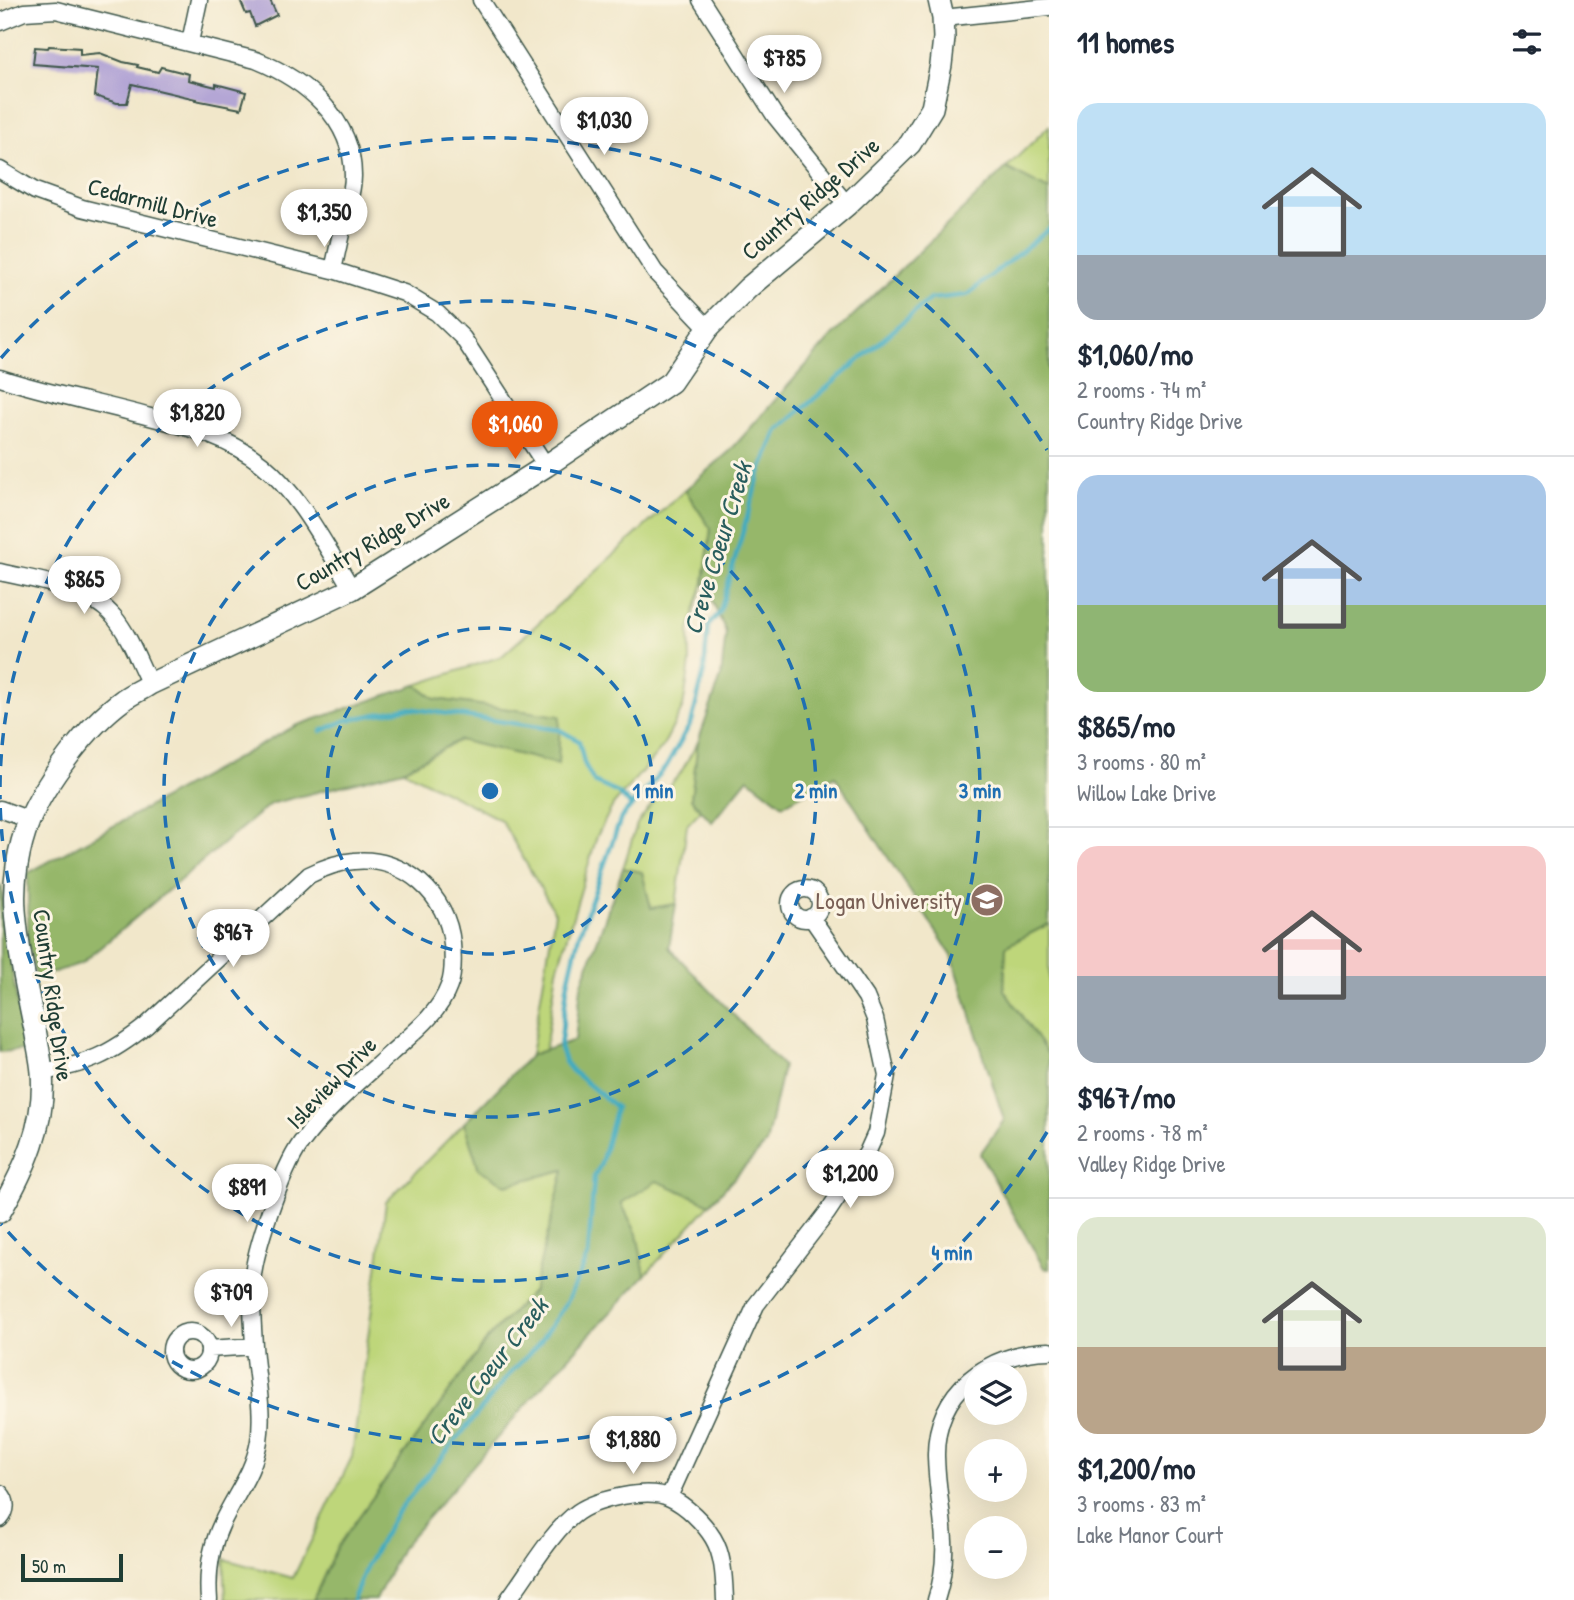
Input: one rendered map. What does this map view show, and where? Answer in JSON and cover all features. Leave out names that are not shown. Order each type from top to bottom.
[{"type":"street","points":[[190,42],[199,0]]},
{"type":"street","points":[[481,0],[655,272],[708,328]]},
{"type":"street","points":[[701,0],[775,116],[846,205]]},
{"type":"street","points":[[941,9],[1049,7]]},
{"type":"street","name":"Country Ridge Drive","points":[[0,1212],[22,1173],[34,1140],[42,1072],[15,908],[21,848],[30,820],[68,756],[122,701],[150,684],[352,589],[546,466],[671,382],[708,328],[748,288],[846,205],[910,144],[932,108],[941,65],[941,9]]},
{"type":"street","points":[[0,22],[24,12],[56,10],[256,60],[280,69],[299,82],[317,97],[341,129],[349,146],[353,176],[333,271]]},
{"type":"street","name":"Cedarmill Drive","points":[[0,170],[34,191],[82,208],[333,271],[404,293],[437,313],[463,338],[546,466]]},
{"type":"street","points":[[0,378],[175,423],[210,434],[240,449],[263,465],[304,512],[352,589]]},
{"type":"street","points":[[0,572],[80,593],[103,607],[119,625],[150,684]]},
{"type":"street","points":[[0,809],[30,820]]},
{"type":"street","name":"Isleview Drive","points":[[42,1072],[94,1061],[120,1046],[146,1026],[309,875],[328,866],[355,861],[379,863],[400,869],[416,878],[434,895],[450,929],[453,956],[450,985],[435,1010],[337,1102],[300,1145],[268,1218],[252,1281],[260,1415],[259,1441],[246,1482],[222,1522],[214,1543],[209,1600]]},
{"type":"street","points":[[669,1497],[756,1305],[827,1213],[858,1167],[867,1153],[879,1122],[887,1075],[875,1019],[866,997],[811,916]]},
{"type":"street","points":[[209,1349],[254,1346]]},
{"type":"street","points":[[936,1600],[943,1578],[945,1556],[936,1456],[942,1420],[962,1385],[982,1369],[1002,1359],[1026,1352],[1049,1351]]},
{"type":"street","points":[[0,1493],[6,1507],[0,1519]]},
{"type":"street","points":[[509,1600],[557,1533],[577,1512],[600,1501],[644,1494],[669,1497],[688,1511],[713,1538],[722,1565],[725,1600]]},
{"type":"green space","points":[[1049,126],[1049,190],[1048,190],[1006,168]]},
{"type":"green space","points":[[1006,168],[1049,190],[1049,924],[1006,946],[1004,990],[1049,1056],[1049,1269],[1044,1268],[980,1154],[1004,1120],[952,956],[835,776],[783,805],[748,778],[712,822],[691,799],[698,742],[721,677],[726,632],[704,582],[711,529],[685,490],[730,451],[833,335]]},
{"type":"green space","points":[[685,490],[711,529],[704,582],[689,630],[690,663],[683,707],[662,748],[613,805],[597,836],[557,970],[545,1050],[531,1055],[555,913],[501,820],[403,770],[459,740],[558,764],[559,716],[435,699],[416,685],[502,656]]},
{"type":"green space","points":[[416,685],[435,699],[560,716],[558,764],[459,740],[403,770],[270,804],[82,963],[36,978],[28,942],[28,873],[295,726]]},
{"type":"green space","points":[[698,742],[691,799],[703,808],[687,825],[676,904],[651,908],[642,872],[623,868],[637,824],[680,774]]},
{"type":"green space","points":[[623,868],[642,872],[651,908],[676,904],[669,948],[783,1066],[766,1144],[710,1204],[657,1181],[621,1203],[637,1234],[645,1275],[546,1382],[401,1548],[376,1600],[313,1600],[337,1547],[489,1337],[533,1291],[564,1170],[506,1185],[479,1169],[464,1123],[531,1055],[575,1040],[581,986]]},
{"type":"green space","points":[[2,886],[5,928],[25,1050],[0,1052],[0,887]]},
{"type":"green space","points":[[1049,924],[1049,1056],[1004,990],[1006,946]]},
{"type":"green space","points":[[464,1123],[479,1169],[565,1169],[533,1291],[489,1337],[337,1547],[313,1600],[226,1600],[224,1559],[293,1578],[352,1457],[386,1202]]},
{"type":"green space","points":[[657,1180],[710,1204],[645,1275],[637,1234],[621,1203]]},
{"type":"building","points":[[240,0],[270,0],[277,15],[255,26],[250,13],[246,14]]},
{"type":"building","points":[[35,47],[80,48],[80,55],[100,53],[138,65],[137,67],[158,72],[161,67],[189,74],[188,80],[246,92],[241,109],[132,84],[127,103],[117,103],[95,96],[98,69],[33,64]]},
{"type":"waterway","name":"Creve Coeur Creek","points":[[353,1600],[366,1567],[395,1515],[513,1370],[537,1346],[565,1305],[588,1256],[594,1177],[601,1164],[616,1107],[565,1062],[560,1048],[567,987],[579,935],[621,818],[666,767],[692,721],[704,671],[708,626],[720,612],[759,475],[778,430],[930,299],[967,295],[1049,229]]},
{"type":"waterway","points":[[321,731],[347,720],[408,708],[560,730],[579,741],[584,763],[594,782],[618,793],[631,805]]},
{"type":"place","name":"Logan University","points":[[987,900]]}]
